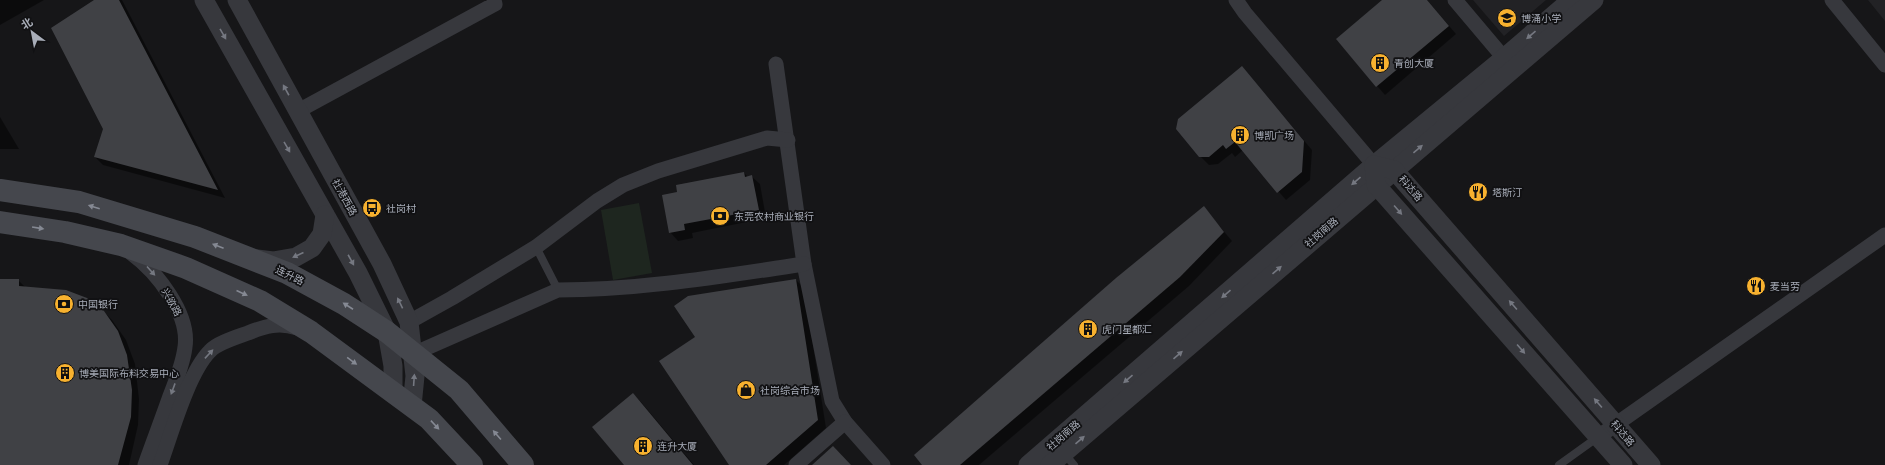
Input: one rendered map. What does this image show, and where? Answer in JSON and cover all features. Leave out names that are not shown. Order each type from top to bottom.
[{"type":"main road","name":"连升路","points":[[0,190],[79,202],[194,237],[287,273],[344,304],[387,332],[459,390],[523,465]]},
{"type":"main road","points":[[0,222],[65,232],[121,246],[186,268],[260,301],[311,332],[429,419],[472,465]]},
{"type":"street","points":[[204,0],[358,272],[387,332],[393,366],[393,392]]},
{"type":"street","name":"社港西路","points":[[237,0],[382,264],[409,322],[415,376],[412,406]]},
{"type":"street","points":[[298,111],[495,4],[494,0]]},
{"type":"street","points":[[1236,0],[1244,13],[1374,165],[1376,185]]},
{"type":"street","points":[[1455,0],[1504,58]]},
{"type":"street","name":"社岗南路","points":[[1061,456],[1374,165],[1504,58],[1571,0]]},
{"type":"street","name":"社岗南路","points":[[1028,465],[1061,456],[1594,0]]},
{"type":"street","points":[[1832,0],[1885,65]]},
{"type":"street","points":[[776,64],[788,140],[804,264],[832,401],[845,422],[883,465]]},
{"type":"street","points":[[409,322],[452,298],[536,247],[597,201],[623,185],[658,170],[767,138],[788,140]]},
{"type":"street","name":"科达路","points":[[1374,165],[1394,170],[1651,465]]},
{"type":"street","name":"科达路","points":[[1376,185],[1623,465]]},
{"type":"street","points":[[248,258],[273,261],[296,258],[312,248],[322,234],[326,215]]},
{"type":"street","points":[[1598,437],[1885,235]]},
{"type":"street","name":"兴欲路","points":[[121,246],[141,260],[173,299],[182,321],[186,346],[179,372],[145,465]]},
{"type":"street","points":[[413,354],[558,290],[580,290],[676,283],[804,264]]},
{"type":"street","points":[[160,465],[194,374],[210,351],[234,338],[266,326],[286,324],[311,332]]},
{"type":"street","points":[[796,465],[845,422]]},
{"type":"lane","points":[[536,247],[558,290]]},
{"type":"lane","points":[[1559,465],[1598,437]]},
{"type":"shaded area","name":"博涌小学","points":[[1473,0],[1546,0],[1504,36]]},
{"type":"shaded area","points":[[1868,0],[1885,0],[1885,21]]},
{"type":"shaded area","points":[[639,203],[652,273],[613,280],[601,210]]},
{"type":"building","points":[[94,0],[119,0],[218,190],[94,157],[103,129],[51,28]]},
{"type":"building","name":"青创大厦","points":[[1382,0],[1427,0],[1449,26],[1376,87],[1336,39]]},
{"type":"building","name":"博凯广场","points":[[1242,66],[1304,141],[1302,172],[1277,193],[1235,142],[1226,149],[1223,145],[1209,157],[1199,157],[1176,129],[1178,119]]},
{"type":"building","points":[[744,172],[745,177],[752,175],[759,210],[684,224],[685,230],[669,233],[662,195],[677,192],[676,185]]},
{"type":"building","name":"虎门星都汇","points":[[1204,206],[1224,232],[1180,277],[960,465],[922,465],[914,455],[1116,278]]},
{"type":"building","name":"博美国际布料交易中心","points":[[0,279],[19,279],[19,286],[66,290],[87,298],[104,311],[118,331],[127,355],[132,390],[131,417],[118,465],[0,465]]},
{"type":"building","name":"社岗综合市场","points":[[796,279],[818,420],[766,465],[729,465],[659,361],[695,337],[674,306],[688,296]]},
{"type":"building","name":"连升大厦","points":[[633,393],[693,465],[624,465],[592,427]]},
{"type":"building","points":[[833,446],[851,465],[812,465]]},
{"type":"place","name":"博涌小学","points":[[1507,18]]},
{"type":"place","name":"青创大厦","points":[[1380,63]]},
{"type":"place","name":"博凯广场","points":[[1240,135]]},
{"type":"place","name":"塔斯汀","points":[[1478,192]]},
{"type":"place","name":"社岗村","points":[[372,208]]},
{"type":"place","name":"东莞农村商业银行","points":[[720,216]]},
{"type":"place","name":"麦当劳","points":[[1756,286]]},
{"type":"place","name":"中国银行","points":[[64,304]]},
{"type":"place","name":"虎门星都汇","points":[[1088,329]]},
{"type":"place","name":"博美国际布料交易中心","points":[[65,373]]},
{"type":"place","name":"社岗综合市场","points":[[746,390]]},
{"type":"place","name":"连升大厦","points":[[643,446]]}]
